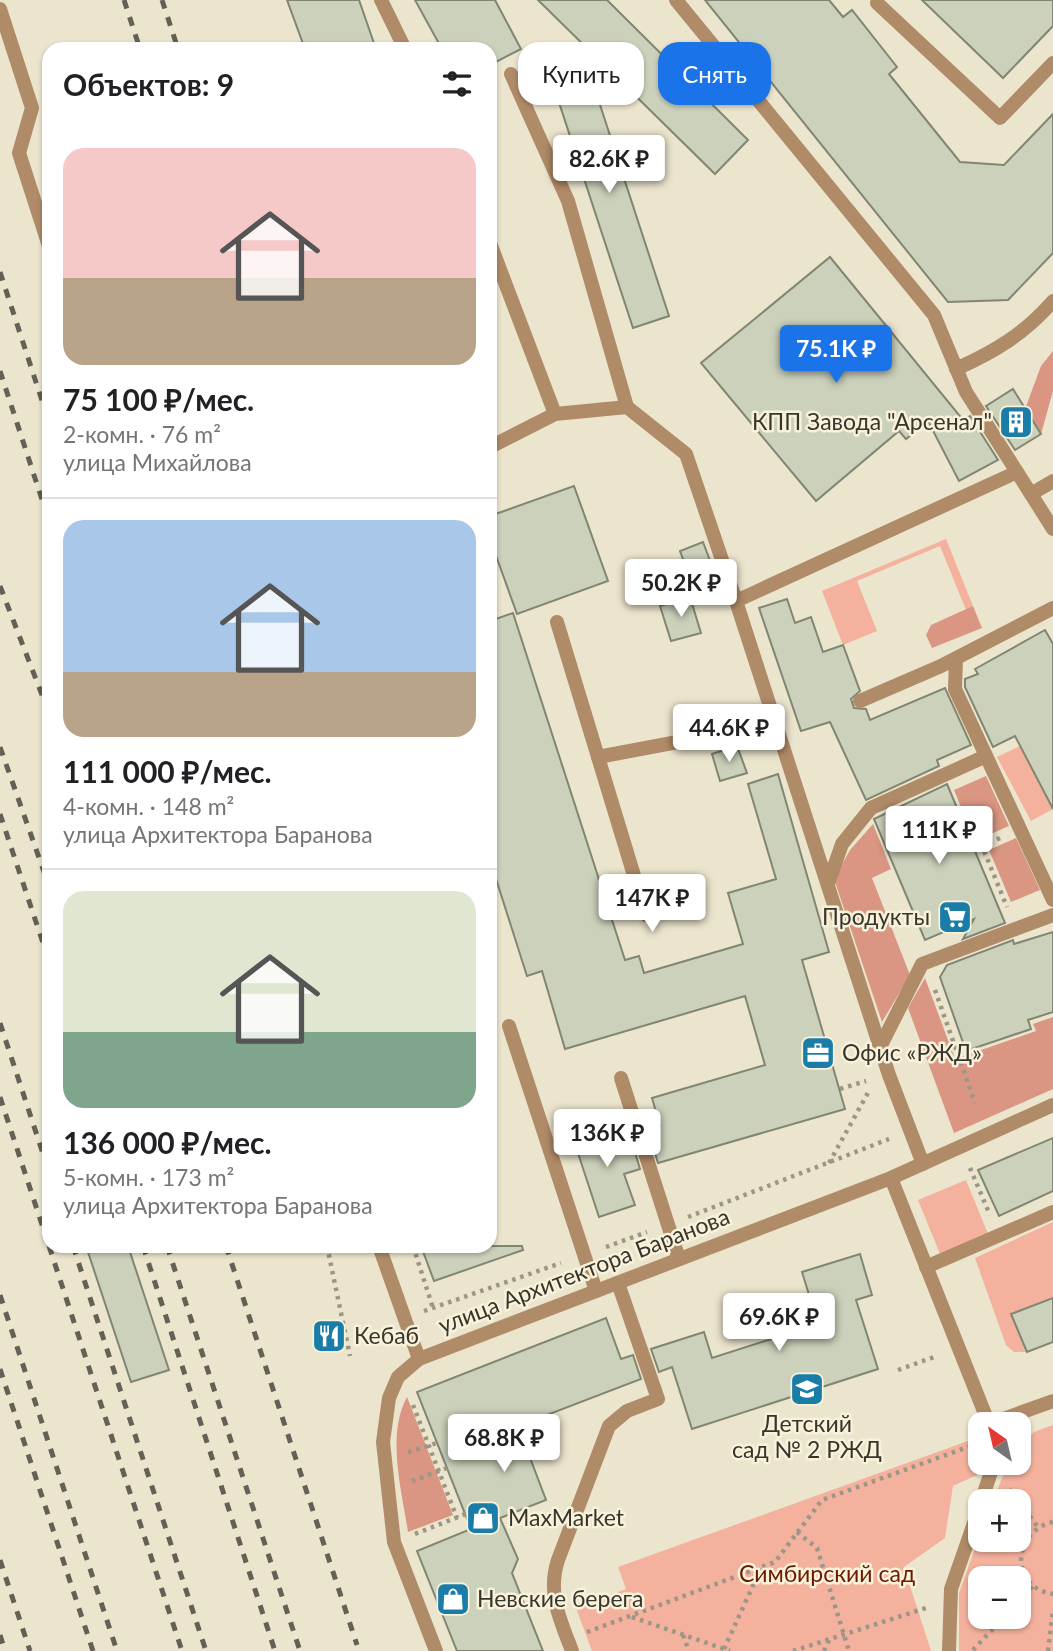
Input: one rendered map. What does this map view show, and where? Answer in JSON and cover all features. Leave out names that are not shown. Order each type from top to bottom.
[{"type":"street","points":[[381,0],[402,42]]},
{"type":"street","points":[[676,0],[934,315],[966,392],[1053,529]]},
{"type":"street","points":[[877,1],[1000,118],[1053,63]]},
{"type":"street","points":[[0,9],[32,108],[19,153],[42,224]]},
{"type":"street","points":[[512,74],[568,201],[627,407],[686,454],[777,720],[880,1047],[923,1164]]},
{"type":"street","points":[[497,261],[555,414]]},
{"type":"street","points":[[956,369],[998,350],[1035,321],[1053,301]]},
{"type":"street","points":[[497,443],[555,414],[627,407]]},
{"type":"street","points":[[736,601],[1017,472]]},
{"type":"street","points":[[1031,494],[1053,481]]},
{"type":"street","points":[[860,701],[956,659],[1053,608]]},
{"type":"street","points":[[558,622],[646,915]]},
{"type":"street","points":[[956,659],[955,689],[1053,900]]},
{"type":"street","points":[[598,757],[736,731],[777,720]]},
{"type":"street","points":[[828,884],[842,844],[871,808],[986,756]]},
{"type":"street","points":[[880,1047],[922,964],[1053,915]]},
{"type":"street","points":[[509,1026],[596,1291]]},
{"type":"street","points":[[621,1078],[679,1259]]},
{"type":"street","name":"улица Архитектора Баранова","points":[[436,1651],[394,1542],[383,1442],[389,1398],[398,1377],[419,1359],[891,1178],[1053,1105]]},
{"type":"street","points":[[891,1178],[984,1412]]},
{"type":"street","points":[[926,1267],[1053,1212]]},
{"type":"street","points":[[381,1253],[419,1359]]},
{"type":"street","points":[[572,1651],[552,1597],[552,1578],[558,1560],[609,1426],[627,1411],[658,1399],[618,1283]]},
{"type":"street","points":[[1022,1412],[1053,1401]]},
{"type":"street","points":[[949,1651],[951,1589],[968,1541]]},
{"type":"path","points":[[1016,929],[982,846],[1020,829]]},
{"type":"path","points":[[922,964],[930,978],[975,1103]]},
{"type":"path","points":[[828,1163],[877,1079]]},
{"type":"path","points":[[968,1164],[999,1237]]},
{"type":"path","points":[[328,1253],[350,1356]]},
{"type":"path","points":[[414,1253],[433,1308]]},
{"type":"path","points":[[898,1370],[958,1348]]},
{"type":"path","points":[[412,1401],[457,1518]]},
{"type":"path","points":[[405,1453],[437,1443]]},
{"type":"path","points":[[585,1633],[775,1562],[822,1500],[968,1446]]},
{"type":"path","points":[[407,1482],[447,1468]]},
{"type":"path","points":[[1000,1475],[1038,1527]]},
{"type":"path","points":[[394,1542],[473,1511]]},
{"type":"path","points":[[1053,1521],[1038,1527],[1021,1547],[1021,1562],[1025,1574],[1034,1585],[1053,1594]]},
{"type":"path","points":[[797,1532],[817,1548],[849,1651]]},
{"type":"path","points":[[632,1616],[727,1650],[761,1568]]},
{"type":"path","points":[[1031,1588],[1034,1585]]},
{"type":"path","points":[[793,1651],[951,1600]]},
{"type":"path","points":[[1048,1651],[1053,1610]]},
{"type":"path","points":[[972,1651],[993,1629]]},
{"type":"path","points":[[683,1635],[689,1651]]},
{"type":"path","points":[[824,1651],[830,1639]]},
{"type":"green space","points":[[946,539],[973,606],[966,610],[940,546],[857,581],[877,631],[843,645],[822,591]]},
{"type":"green space","points":[[1020,746],[1053,809],[1031,821],[997,757]]},
{"type":"green space","points":[[966,1180],[988,1234],[940,1254],[918,1200]]},
{"type":"green space","points":[[1053,1222],[1053,1298],[1012,1315],[1027,1352],[1014,1352],[1006,1345],[975,1258]]},
{"type":"green space","name":"Симбирский сад","points":[[1053,1425],[1053,1651],[959,1651],[959,1593],[968,1568],[968,1629],[1031,1629],[1031,1566],[969,1566],[974,1552],[1031,1552],[1031,1489],[998,1489],[1003,1475],[1031,1475],[1031,1435]]},
{"type":"green space","name":"Симбирский сад","points":[[968,1441],[968,1475],[977,1475],[953,1486],[945,1538],[904,1567],[931,1651],[592,1651],[576,1608],[626,1589],[618,1567]]},
{"type":"shaded area","points":[[1053,351],[1053,391],[1041,434],[1025,409],[1041,366]]},
{"type":"shaded area","points":[[973,606],[982,628],[932,648],[926,635],[931,625]]},
{"type":"shaded area","points":[[986,776],[1009,826],[975,841],[954,790]]},
{"type":"shaded area","points":[[873,824],[891,869],[872,878],[910,975],[882,1022],[834,879],[850,850]]},
{"type":"shaded area","points":[[1016,838],[1040,890],[1011,902],[989,850]]},
{"type":"shaded area","points":[[925,978],[955,1059],[1036,1031],[1033,1024],[1053,1017],[1053,1089],[954,1133],[908,1008]]},
{"type":"shaded area","points":[[407,1397],[453,1515],[408,1532],[397,1464],[397,1428]]},
{"type":"building","points":[[287,0],[359,0],[374,42],[302,42]]},
{"type":"building","points":[[415,0],[495,0],[518,43],[518,51],[497,61],[497,42],[438,42]]},
{"type":"building","points":[[538,0],[607,0],[658,51],[658,105],[713,105],[748,140],[715,174],[644,104],[644,42],[581,42]]},
{"type":"building","points":[[705,0],[829,0],[843,17],[852,10],[897,67],[889,74],[960,162],[1004,165],[1053,114],[1053,253],[1008,300],[948,302],[771,82],[771,42],[739,42]]},
{"type":"building","points":[[922,0],[1053,0],[1053,26],[1003,78]]},
{"type":"building","points":[[560,105],[600,105],[669,316],[633,328]]},
{"type":"building","points":[[830,257],[963,420],[970,416],[998,460],[959,481],[928,421],[906,439],[899,431],[816,501],[701,363]]},
{"type":"building","name":"КПП Завода \"Арсенал\"","points":[[1013,389],[1041,434],[1015,450],[986,406]]},
{"type":"building","points":[[574,486],[608,581],[517,614],[497,558],[497,514]]},
{"type":"building","points":[[703,542],[715,574],[692,583],[680,551]]},
{"type":"building","points":[[690,597],[701,633],[671,641],[660,606]]},
{"type":"building","points":[[787,599],[795,623],[811,617],[823,652],[843,645],[860,691],[851,699],[854,708],[866,709],[870,720],[945,688],[971,745],[937,760],[939,766],[866,800],[830,722],[801,731],[759,608]]},
{"type":"building","points":[[513,613],[625,960],[639,956],[644,973],[743,944],[728,893],[776,879],[748,784],[778,774],[829,952],[802,960],[845,1109],[658,1163],[648,1130],[660,1126],[652,1098],[765,1065],[745,996],[565,1049],[542,971],[527,976],[497,882],[497,619]]},
{"type":"building","points":[[1045,630],[1053,644],[1053,809],[1015,736],[993,747],[965,687],[965,679],[978,674],[975,669]]},
{"type":"building","points":[[737,746],[747,773],[720,781],[712,754]]},
{"type":"building","points":[[947,784],[1005,923],[963,939],[974,919],[925,940],[874,819]]},
{"type":"building","points":[[1053,932],[1053,1012],[1028,1020],[1031,1029],[966,1051],[940,977],[947,965],[1013,940],[1014,944]]},
{"type":"building","points":[[608,1127],[613,1142],[630,1136],[640,1169],[624,1174],[635,1205],[599,1217],[573,1138]]},
{"type":"building","points":[[1053,1138],[1053,1191],[999,1216],[978,1170]]},
{"type":"building","points":[[497,1246],[522,1246],[523,1250],[434,1281],[424,1253],[497,1253]]},
{"type":"building","points":[[88,1253],[130,1253],[169,1370],[131,1382]]},
{"type":"building","points":[[860,1254],[872,1295],[856,1300],[878,1369],[692,1429],[672,1367],[659,1372],[651,1349],[704,1332],[712,1358],[818,1324],[802,1272]]},
{"type":"building","points":[[1053,1298],[1053,1342],[1027,1352],[1011,1314]]},
{"type":"building","points":[[606,1318],[621,1359],[633,1355],[641,1379],[518,1426],[546,1500],[500,1518],[518,1559],[512,1573],[543,1651],[457,1651],[417,1551],[471,1529],[417,1392]]},
{"type":"railway","points":[[124,0],[138,42]]},
{"type":"railway","points":[[162,0],[176,42]]},
{"type":"railway","points":[[0,272],[42,401]]},
{"type":"railway","points":[[0,371],[42,500]]},
{"type":"railway","points":[[0,586],[42,695]]},
{"type":"railway","points":[[0,747],[42,866]]},
{"type":"railway","points":[[0,814],[42,940]]},
{"type":"railway","points":[[0,1023],[42,1151]]},
{"type":"railway","points":[[0,1097],[42,1225]]},
{"type":"railway","points":[[51,1253],[182,1651]]},
{"type":"railway","points":[[75,1253],[206,1651]]},
{"type":"railway","points":[[145,1253],[275,1651]]},
{"type":"railway","points":[[169,1253],[300,1651]]},
{"type":"railway","points":[[228,1253],[357,1645]]},
{"type":"railway","points":[[0,1295],[117,1651]]},
{"type":"railway","points":[[0,1369],[93,1651]]},
{"type":"railway","points":[[0,1560],[30,1651]]},
{"type":"railway","points":[[0,1635],[5,1651]]},
{"type":"place","name":"КПП Завода \"Арсенал\"","points":[[1016,422]]},
{"type":"place","name":"Продукты","points":[[955,917]]},
{"type":"place","name":"Офис «РЖД»","points":[[818,1053]]},
{"type":"place","name":"Кебаб","points":[[329,1336]]},
{"type":"place","name":"Детский сад № 2 РЖД","points":[[807,1389]]},
{"type":"place","name":"MaxMarket","points":[[483,1518]]},
{"type":"place","name":"Невские берега","points":[[453,1599]]}]
